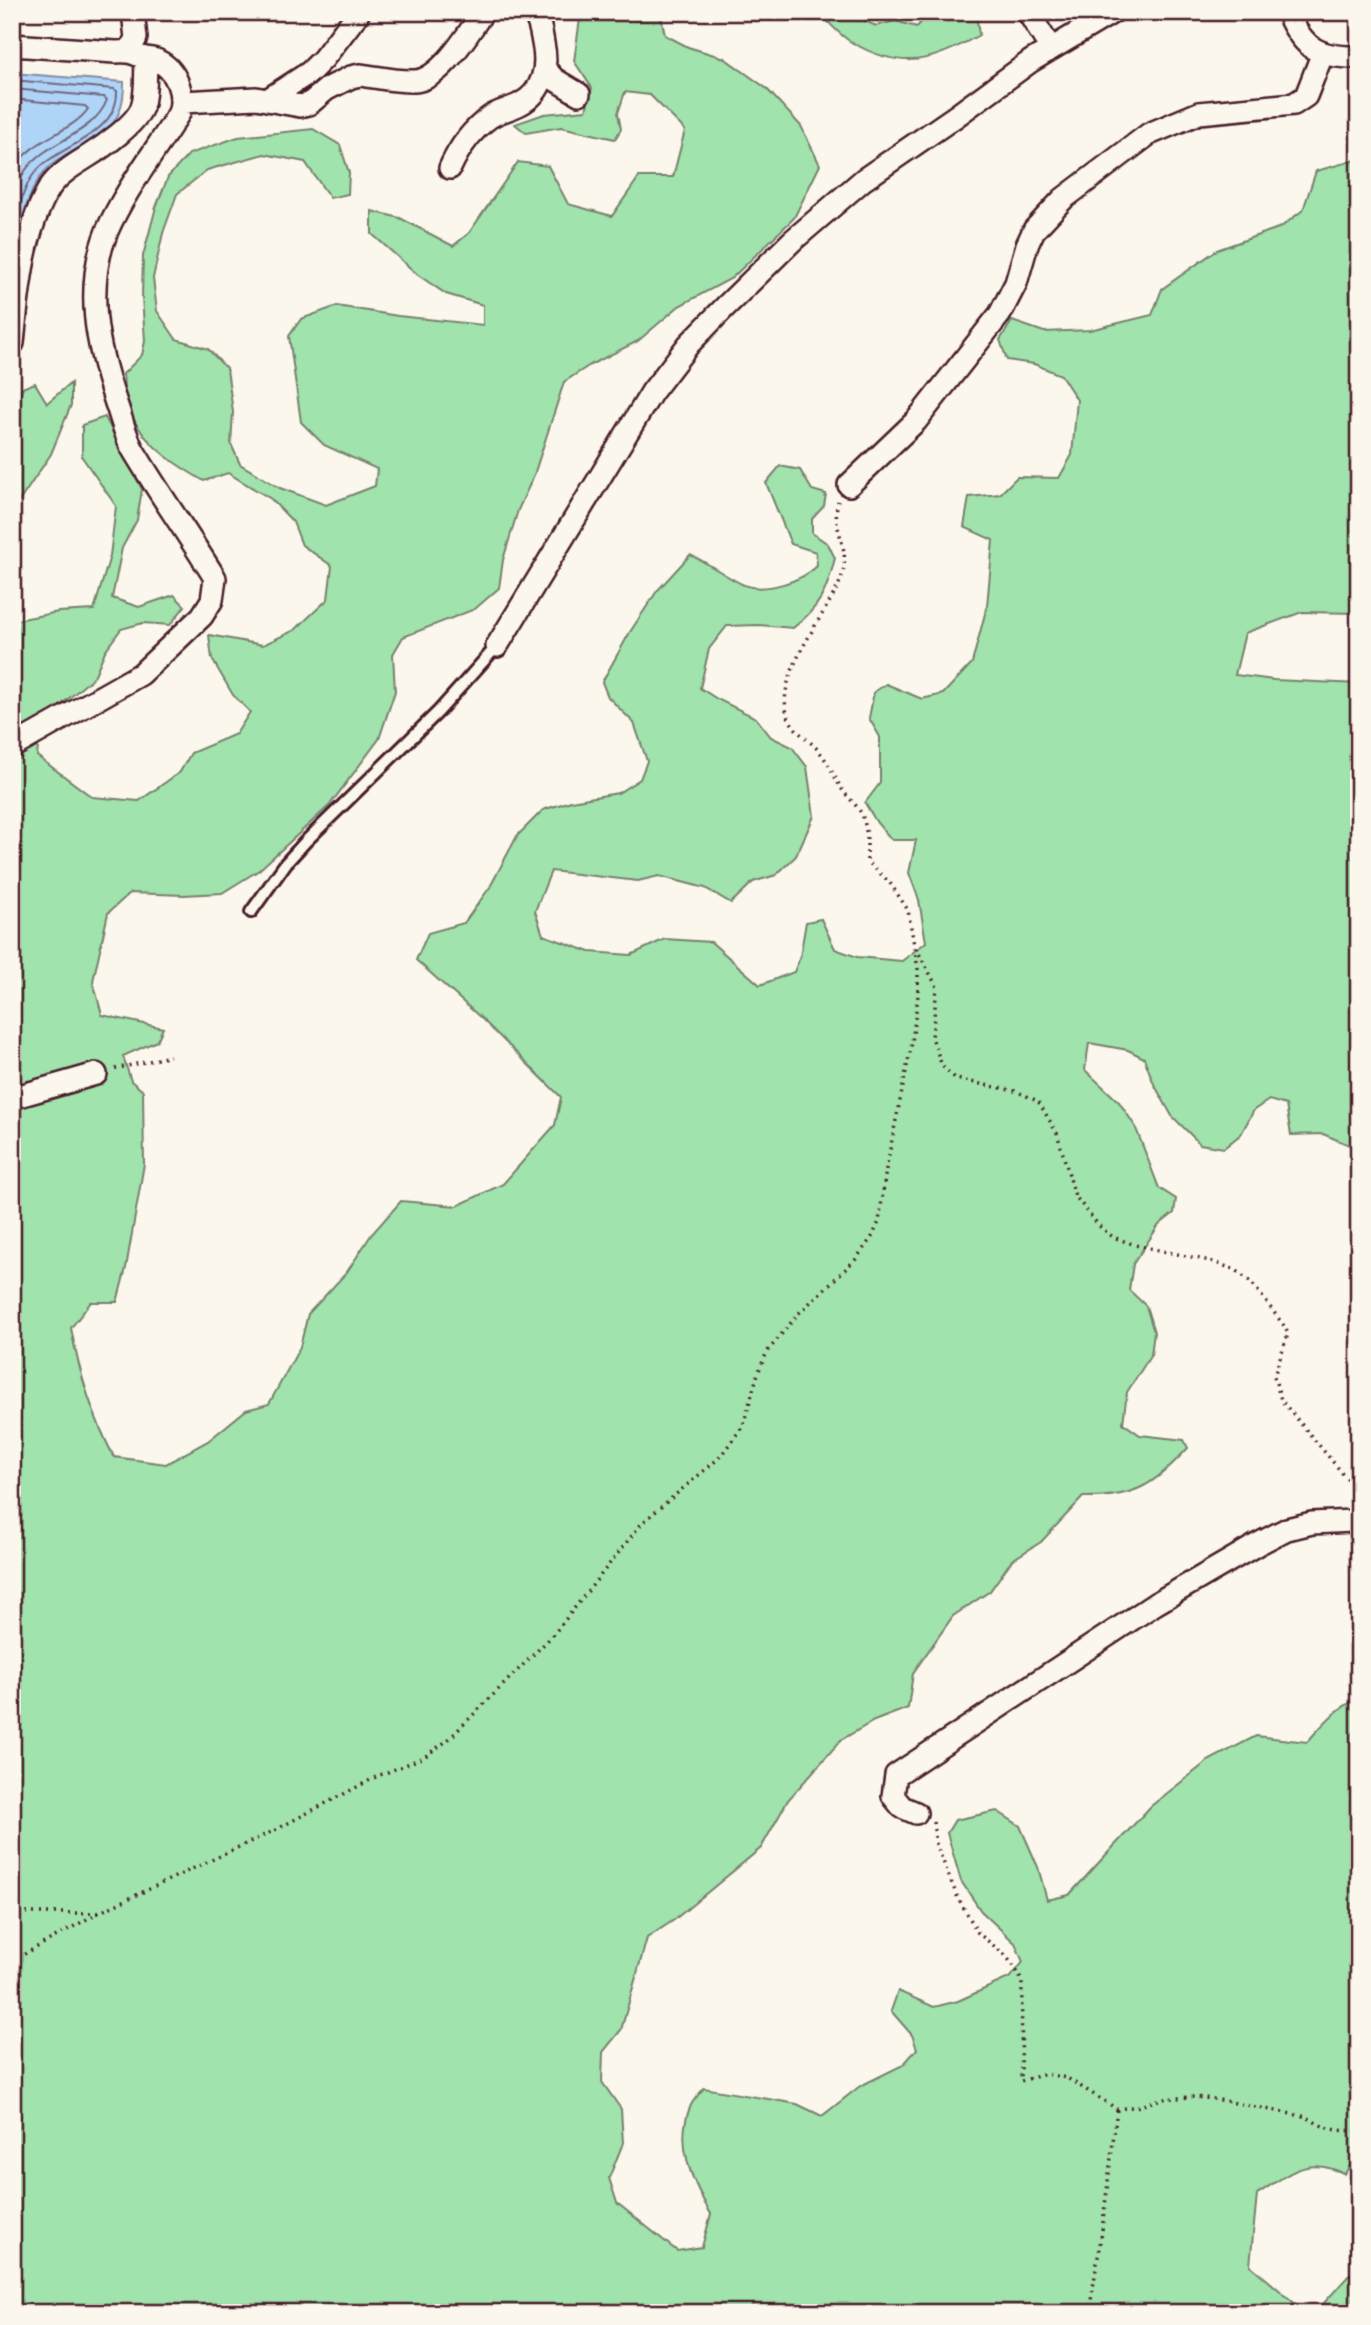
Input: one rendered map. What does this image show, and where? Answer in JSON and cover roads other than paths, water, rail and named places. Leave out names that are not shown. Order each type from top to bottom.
[{"type":"street","points":[[13,343],[22,270],[36,220],[51,187],[73,165],[110,141],[136,118],[145,93],[133,12]]},
{"type":"street","points":[[267,100],[310,72],[359,12]]},
{"type":"street","points":[[183,102],[256,98],[300,106],[309,104],[327,89],[351,77],[360,75],[414,81],[425,78],[437,71],[483,12]]},
{"type":"street","points":[[450,168],[461,146],[481,124],[493,115],[522,104],[531,96],[546,70],[538,19],[533,12]]},
{"type":"street","points":[[1028,12],[1051,49]]},
{"type":"street","points":[[497,646],[652,392],[698,335],[757,274],[863,180],[1051,49],[1113,12]]},
{"type":"street","points":[[1287,12],[1300,37],[1312,49],[1322,55],[1359,57]]},
{"type":"street","points":[[12,45],[138,55],[158,61],[181,88],[183,102],[179,113],[107,230],[93,293],[97,334],[104,366],[131,445],[215,578],[212,600],[202,616],[141,674],[12,747]]},
{"type":"street","points":[[849,485],[916,421],[1000,314],[1016,284],[1034,230],[1063,199],[1149,134],[1199,113],[1294,104],[1306,96],[1322,55]]},
{"type":"street","points":[[546,70],[554,79],[579,94]]},
{"type":"street","points":[[12,1098],[96,1074]]},
{"type":"street","points":[[916,1814],[902,1807],[893,1796],[896,1775],[1155,1604],[1287,1529],[1312,1523],[1357,1524]]},
{"type":"lane","points":[[251,912],[286,863],[306,841],[439,712],[497,646]]},
{"type":"water","points":[[12,73],[124,82],[122,105],[114,122],[104,134],[61,158],[48,168],[37,182],[24,215],[12,275]]}]
